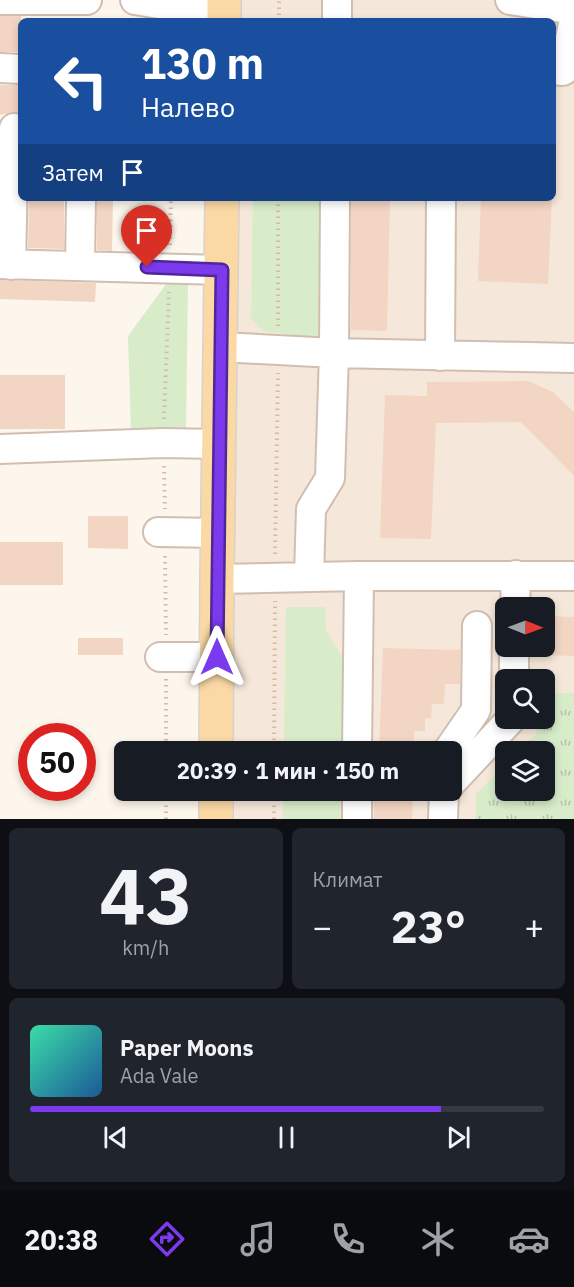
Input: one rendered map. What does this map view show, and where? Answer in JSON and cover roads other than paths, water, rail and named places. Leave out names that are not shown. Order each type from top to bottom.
[{"type":"main road","points":[[216,741],[222,201]]},
{"type":"main road","points":[[206,801],[216,819]]},
{"type":"lane","points":[[0,0],[87,0]]},
{"type":"lane","points":[[135,0],[177,8],[224,10]]},
{"type":"lane","points":[[337,0],[337,18]]},
{"type":"lane","points":[[510,0],[574,10]]},
{"type":"lane","points":[[556,70],[563,71],[574,20]]},
{"type":"lane","points":[[0,68],[18,69]]},
{"type":"lane","points":[[14,128],[5,265],[222,270]]},
{"type":"lane","points":[[80,266],[81,201]]},
{"type":"lane","points":[[309,576],[310,509],[330,478],[334,353],[334,201]]},
{"type":"lane","points":[[440,356],[441,201]]},
{"type":"lane","points":[[221,347],[334,353],[574,358]]},
{"type":"lane","points":[[0,449],[163,443],[218,444]]},
{"type":"lane","points":[[161,532],[218,533]]},
{"type":"lane","points":[[217,579],[516,574],[574,576]]},
{"type":"lane","points":[[515,597],[516,574]]},
{"type":"lane","points":[[357,741],[359,576]]},
{"type":"lane","points":[[455,741],[476,710],[477,626]]},
{"type":"lane","points":[[163,657],[217,657]]},
{"type":"lane","points":[[462,772],[503,729]]},
{"type":"lane","points":[[357,801],[357,819]]},
{"type":"lane","points":[[443,819],[444,801]]}]
